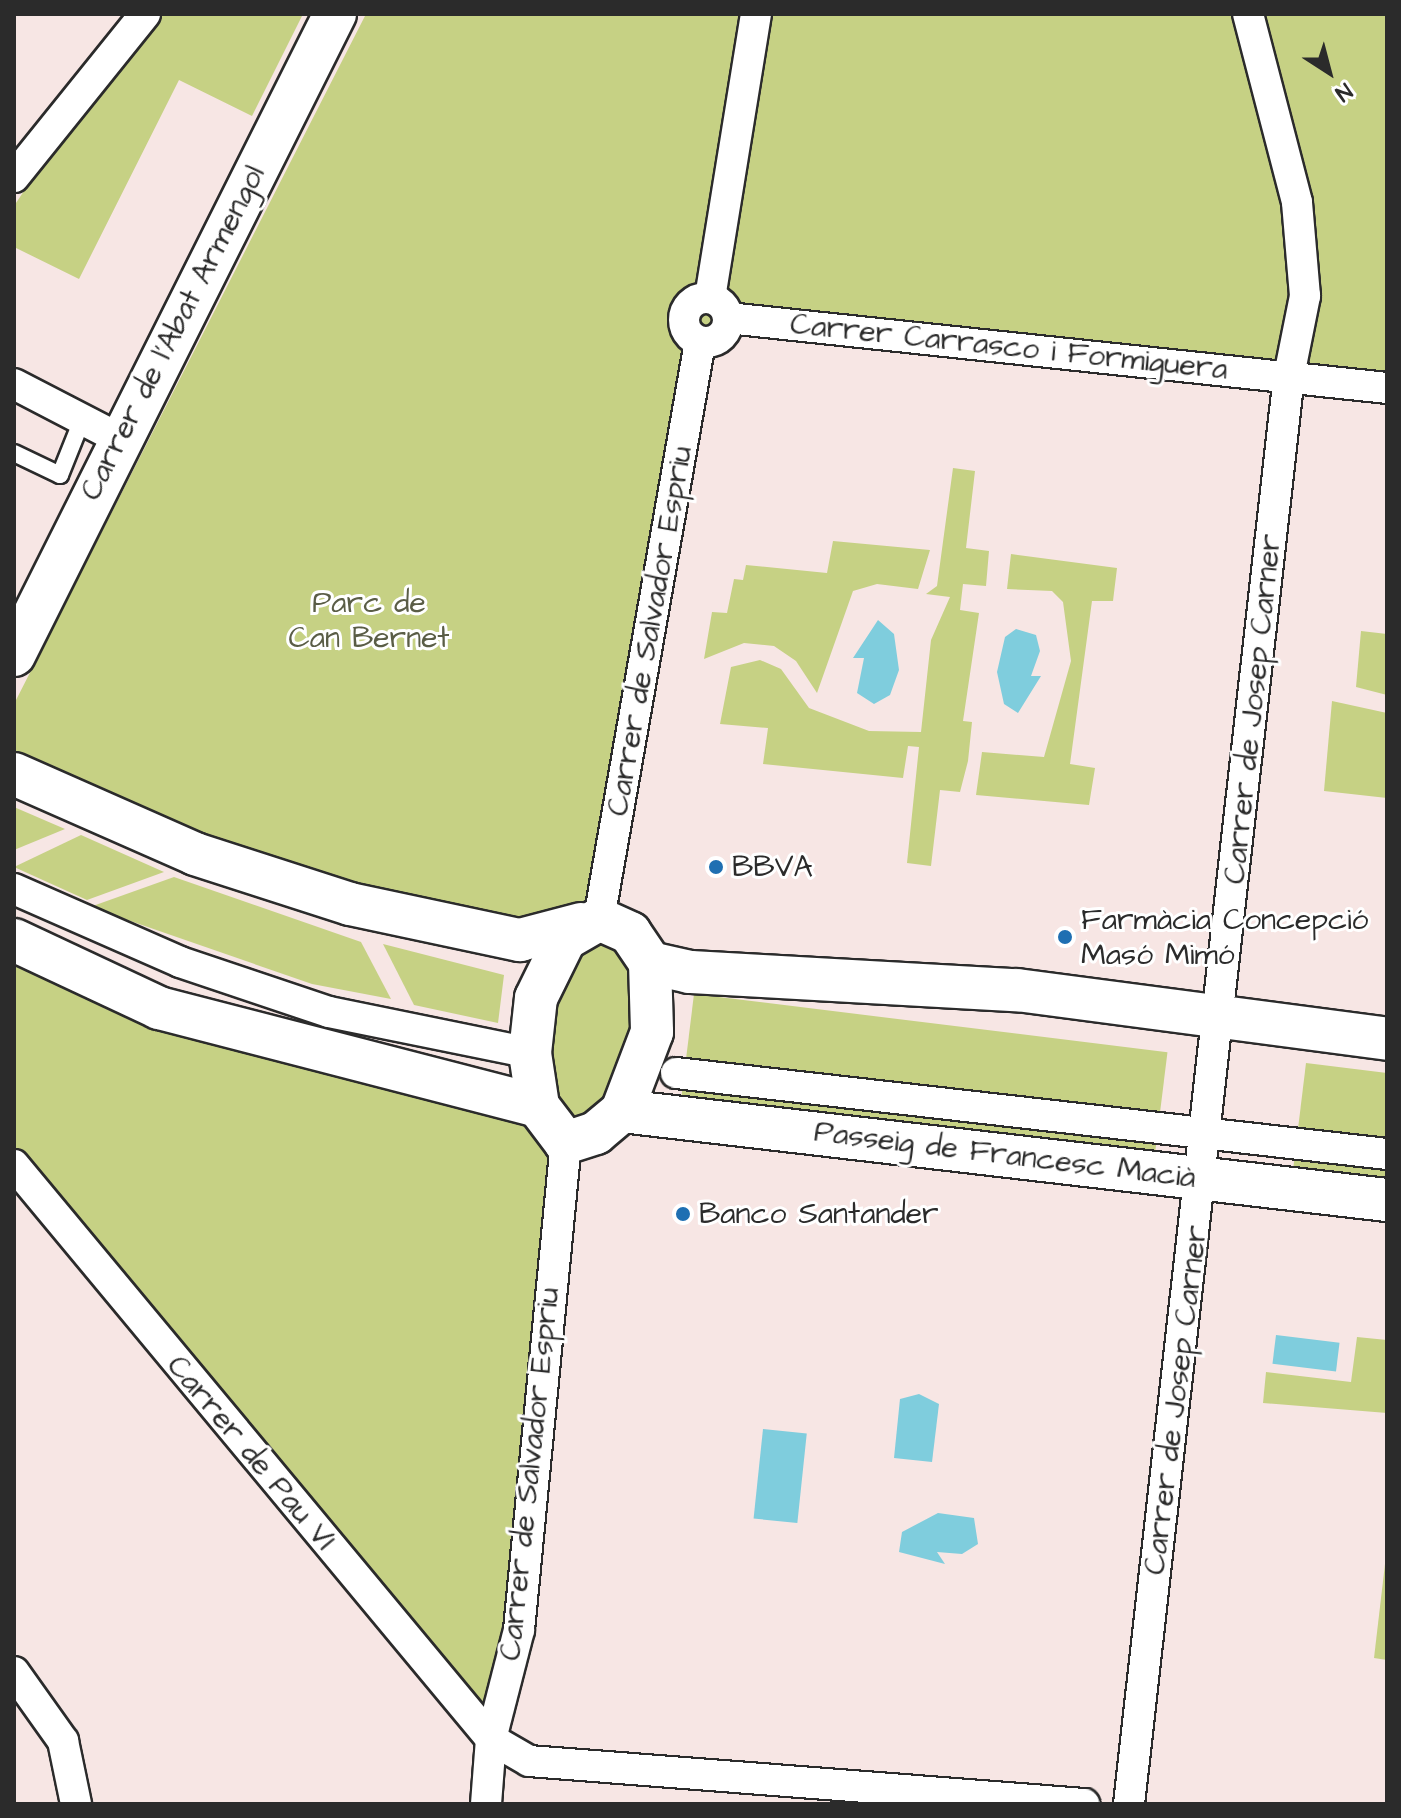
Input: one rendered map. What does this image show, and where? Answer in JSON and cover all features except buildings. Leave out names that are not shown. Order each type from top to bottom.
[{"type":"street","points":[[14,177],[145,14]]},
{"type":"street","name":"Carrer de l'Abat Armengol","points":[[14,655],[100,429],[335,14]]},
{"type":"street","points":[[719,308],[756,14]]},
{"type":"street","name":"Carrer de Josep Carner","points":[[1129,1804],[1202,1180],[1289,376],[1305,296],[1297,202],[1248,14]]},
{"type":"street","name":"Carrer de Salvador Espriu","points":[[590,921],[700,342],[720,337],[719,308]]},
{"type":"street","name":"Carrer Carrasco i Formiguera","points":[[719,308],[1289,376]]},
{"type":"street","points":[[1289,376],[1387,374]]},
{"type":"street","points":[[1289,376],[1387,388]]},
{"type":"street","points":[[14,384],[100,429]]},
{"type":"street","points":[[14,774],[195,854],[350,904],[520,940],[590,921],[630,933],[650,963],[652,1032],[622,1111],[596,1133],[566,1143],[538,1106],[530,1053],[542,977],[590,921]]},
{"type":"street","points":[[14,889],[180,962],[329,1012],[530,1053]]},
{"type":"street","points":[[14,940],[159,1008],[538,1106]]},
{"type":"street","points":[[650,963],[690,972],[1017,990],[1387,1039]]},
{"type":"street","name":"Passeig de Francesc Macià","points":[[676,1073],[1387,1154]]},
{"type":"street","name":"Passeig de Francesc Macià","points":[[622,1111],[1387,1200]]},
{"type":"street","name":"Carrer de Salvador Espriu","points":[[486,1804],[491,1739],[519,1630],[566,1143]]},
{"type":"street","name":"Carrer de Pau VI","points":[[14,1165],[491,1739]]},
{"type":"street","points":[[14,1672],[63,1741],[76,1804]]},
{"type":"street","points":[[491,1739],[529,1761],[1084,1804]]},
{"type":"lane","points":[[14,453],[60,475],[100,429]]},
{"type":"green space","points":[[160,14],[303,14],[252,116],[179,80],[79,279],[14,247],[14,206],[91,90],[140,47]]},
{"type":"green space","name":"Parc de Can Bernet","points":[[366,14],[1387,14],[1387,374],[728,318],[700,342],[599,918],[619,925],[652,1032],[581,1140],[491,1739],[14,1165],[14,940],[537,1106],[552,957],[336,902],[14,771],[14,704]]},
{"type":"green space","points":[[953,468],[975,471],[966,548],[989,551],[986,586],[963,584],[960,610],[979,613],[963,721],[972,722],[968,761],[960,792],[940,790],[931,866],[907,863],[919,747],[908,746],[903,778],[763,764],[768,728],[720,724],[731,667],[760,660],[781,669],[809,708],[869,731],[921,732],[931,640],[950,597],[926,594],[937,586]]},
{"type":"green space","points":[[833,541],[930,550],[918,589],[877,584],[853,591],[817,693],[796,661],[774,646],[744,643],[704,659],[712,612],[727,613],[734,579],[743,580],[746,565],[827,573]]},
{"type":"green space","points":[[1011,554],[1117,568],[1113,601],[1092,601],[1070,764],[1095,768],[1089,805],[976,795],[982,752],[1044,757],[1071,661],[1063,602],[1052,591],[1007,589]]},
{"type":"green space","points":[[1361,631],[1387,634],[1387,695],[1356,687]]},
{"type":"green space","points":[[1332,701],[1387,713],[1387,798],[1324,791]]},
{"type":"green space","points":[[14,807],[65,829],[14,850]]},
{"type":"green space","points":[[81,835],[164,872],[87,900],[14,867]]},
{"type":"green space","points":[[174,877],[361,942],[391,999],[312,984],[90,907]]},
{"type":"green space","points":[[383,944],[504,975],[498,1023],[414,1005]]},
{"type":"green space","points":[[694,994],[1167,1052],[1154,1162],[680,1104]]},
{"type":"green space","points":[[1306,1063],[1387,1073],[1387,1180],[1293,1170]]},
{"type":"green space","points":[[1357,1337],[1387,1340],[1387,1413],[1263,1403],[1266,1372],[1351,1382]]},
{"type":"green space","points":[[1387,1547],[1387,1660],[1374,1658]]},
{"type":"water","points":[[878,620],[894,634],[899,670],[890,695],[874,704],[857,693],[864,658],[853,658]]},
{"type":"water","points":[[1016,629],[1036,635],[1040,651],[1031,676],[1041,676],[1018,713],[1004,704],[997,672],[1005,637]]},
{"type":"water","points":[[1276,1335],[1340,1343],[1336,1372],[1272,1364]]},
{"type":"water","points":[[919,1394],[939,1404],[932,1462],[894,1458],[900,1399]]},
{"type":"water","points":[[763,1429],[807,1434],[797,1523],[754,1519]]},
{"type":"water","points":[[938,1513],[974,1518],[978,1544],[962,1554],[937,1552],[945,1564],[899,1552],[902,1532]]},
{"type":"place","name":"BBVA","points":[[716,867]]},
{"type":"place","name":"Farmàcia Concepció Masó Mimó","points":[[1065,937]]},
{"type":"place","name":"Banco Santander","points":[[683,1214]]}]
